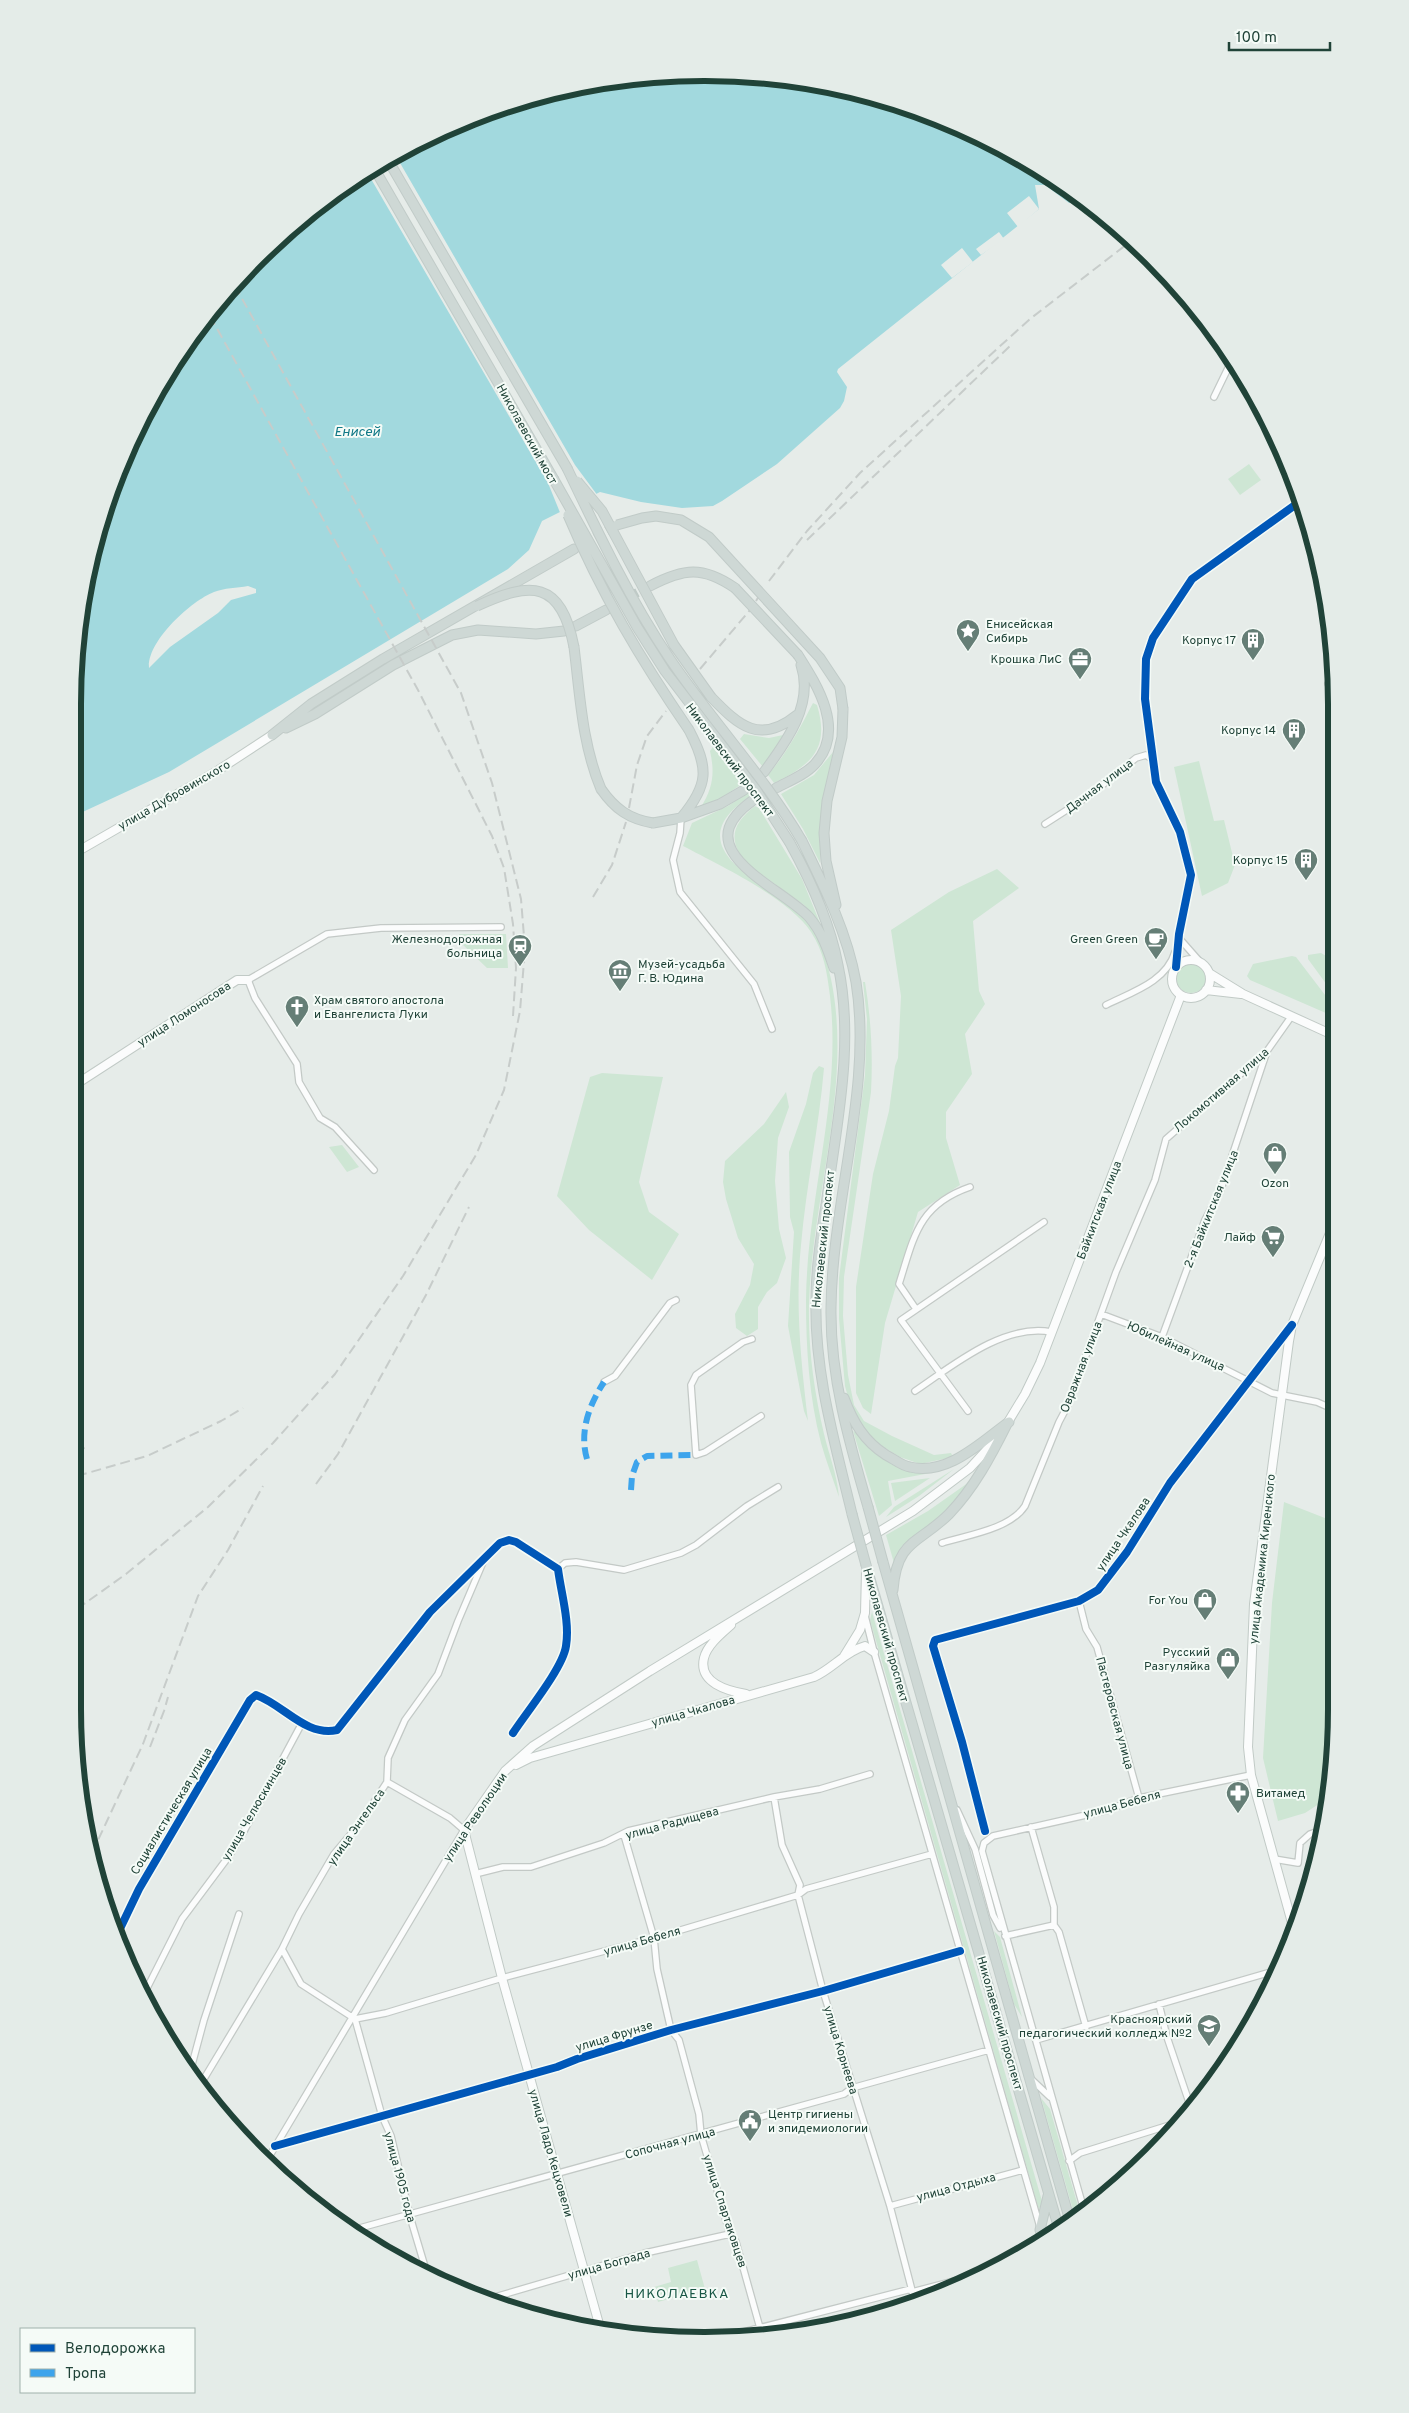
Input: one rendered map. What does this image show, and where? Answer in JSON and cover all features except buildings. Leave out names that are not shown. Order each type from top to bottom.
[{"type":"main road","name":"Николаевский мост","points":[[391,166],[567,468],[602,511],[674,645],[711,697],[734,721],[743,726],[759,730],[771,730],[786,724],[798,714]]},
{"type":"main road","name":"Николаевский мост","points":[[378,174],[553,478],[587,559],[618,619],[632,644],[689,730],[699,749],[704,765],[704,780],[695,802],[681,818]]},
{"type":"main road","name":"Николаевский проспект","points":[[567,468],[624,580],[670,659],[767,786],[802,841],[841,927],[850,956],[856,982],[860,1035],[856,1089],[834,1249],[831,1327],[846,1431],[1068,2215]]},
{"type":"main road","name":"Николаевский проспект","points":[[553,478],[637,627],[665,671],[756,790],[790,843],[822,911],[836,956],[842,990],[844,1064],[820,1249],[816,1317],[818,1366],[823,1394],[866,1565],[1057,2222]]},
{"type":"main road","points":[[618,525],[656,516],[681,520],[709,537],[820,658],[840,688],[843,709],[842,737],[827,801],[824,844],[841,927]]},
{"type":"main road","points":[[272,735],[311,704],[383,659],[477,606],[499,590],[574,549]]},
{"type":"main road","points":[[650,586],[662,580],[691,571],[705,572],[720,578],[735,588],[798,655],[818,684],[824,698],[828,730],[821,756],[804,773],[776,788]]},
{"type":"main road","points":[[477,606],[520,589],[531,589],[544,593],[555,600],[564,611],[574,647],[590,764],[601,790],[611,803],[625,814],[636,820],[653,823],[681,818],[720,804],[744,790]]},
{"type":"main road","points":[[576,626],[606,610]]},
{"type":"main road","points":[[272,735],[315,714],[393,665],[452,635],[478,630],[536,634],[564,631]]},
{"type":"main road","points":[[764,772],[791,732],[803,702],[806,686],[798,655]]},
{"type":"main road","name":"улица Дубровинского","points":[[81,849],[209,776],[272,735]]},
{"type":"main road","points":[[752,801],[741,809],[730,828],[729,839],[733,855],[757,877],[795,905],[817,927],[842,990]]},
{"type":"main road","points":[[1209,973],[1210,982],[1206,990],[1196,997],[1181,995],[1176,990],[1172,981],[1176,967],[1185,961],[1201,963],[1209,973],[1243,994],[1328,1033]]},
{"type":"main road","name":"улица Ломоносова","points":[[81,1081],[236,980],[248,980]]},
{"type":"main road","points":[[1206,990],[1243,994]]},
{"type":"main road","name":"Байкитская улица","points":[[796,1581],[885,1529],[949,1484],[970,1468],[990,1448],[1009,1422],[1025,1394],[1051,1332],[1181,995]]},
{"type":"main road","name":"улица Академика Киренского","points":[[1291,1919],[1251,1775],[1248,1746],[1254,1604],[1292,1326],[1328,1238]]},
{"type":"main road","points":[[838,1381],[857,1428],[872,1444],[908,1467],[933,1468],[953,1461],[1009,1422]]},
{"type":"main road","points":[[893,1600],[894,1579],[902,1554],[921,1534],[949,1514],[979,1477],[1009,1422]]},
{"type":"main road","points":[[843,1658],[860,1630],[865,1614],[866,1565]]},
{"type":"main road","name":"улица Революции","points":[[464,1830],[506,1771],[533,1746],[796,1581]]},
{"type":"main road","points":[[739,1616],[709,1649],[704,1658],[704,1669],[714,1683],[725,1690],[750,1694]]},
{"type":"main road","name":"улица Чкалова","points":[[506,1771],[530,1758],[814,1677],[828,1671],[858,1648],[865,1646],[874,1652]]},
{"type":"main road","name":"улица Ладо Кецховели","points":[[464,1830],[502,1978],[599,2322]]},
{"type":"main road","points":[[1041,2233],[1040,2230],[1049,2193]]},
{"type":"street","points":[[1214,397],[1229,368]]},
{"type":"street","points":[[1176,967],[1179,938],[1191,875],[1180,832],[1156,782],[1144,681],[1146,659],[1153,638],[1192,579],[1295,505]]},
{"type":"street","name":"Дачная улица","points":[[1045,824],[1090,795],[1136,758],[1146,755],[1153,760]]},
{"type":"street","points":[[681,818],[680,833],[673,860],[680,892],[754,984],[772,1029]]},
{"type":"street","name":"улица Ломоносова","points":[[248,980],[327,934],[381,928],[501,927]]},
{"type":"street","points":[[1179,938],[1201,963]]},
{"type":"street","points":[[1106,1005],[1154,981],[1164,972],[1172,962],[1179,938]]},
{"type":"street","points":[[248,980],[255,998],[297,1064],[299,1082],[320,1118],[336,1127],[374,1170]]},
{"type":"street","name":"Локомотивная улица","points":[[1166,1139],[1267,1051],[1291,1017]]},
{"type":"street","name":"2-я Байкитская улица","points":[[1162,1337],[1205,1220],[1220,1192],[1267,1051]]},
{"type":"street","name":"Овражная улица","points":[[942,1543],[1007,1523],[1019,1516],[1025,1506],[1058,1422],[1068,1405],[1116,1272],[1154,1180],[1166,1139]]},
{"type":"street","points":[[916,1309],[899,1284],[915,1234],[925,1214],[952,1193],[970,1187]]},
{"type":"street","points":[[968,1411],[901,1320],[1044,1222]]},
{"type":"street","points":[[604,1382],[615,1376],[670,1303],[676,1300]]},
{"type":"street","name":"Юбилейная улица","points":[[1102,1314],[1162,1337],[1250,1381]]},
{"type":"street","name":"улица Чкалова","points":[[985,1831],[962,1742],[933,1646],[938,1638],[1079,1601],[1098,1590],[1127,1552],[1170,1483],[1292,1326]]},
{"type":"street","points":[[915,1392],[979,1348],[1005,1338],[1040,1330],[1051,1332]]},
{"type":"street","points":[[752,1339],[743,1342],[693,1380],[691,1385],[696,1455],[705,1452],[762,1416]]},
{"type":"street","points":[[1250,1381],[1282,1396],[1317,1402],[1328,1407]]},
{"type":"street","points":[[558,1569],[565,1563],[576,1562],[624,1570],[681,1553],[696,1545],[747,1506],[778,1487]]},
{"type":"street","points":[[302,1723],[320,1732],[337,1730],[430,1612],[500,1543],[509,1540],[516,1542],[558,1569],[567,1632],[566,1648],[555,1670],[513,1733]]},
{"type":"street","name":"улица Энгельса","points":[[204,2079],[282,1949],[299,1914],[334,1854],[361,1822],[388,1782],[388,1758],[405,1720],[438,1674],[486,1556]]},
{"type":"street","name":"Пастеровская улица","points":[[1079,1601],[1086,1629],[1097,1647],[1139,1798]]},
{"type":"street","points":[[865,1614],[874,1652],[1040,2230]]},
{"type":"street","name":"Социалистическая улица","points":[[121,1926],[138,1889],[250,1700],[256,1695],[266,1699],[302,1723]]},
{"type":"street","name":"улица Челюскинцев","points":[[148,1987],[182,1919],[239,1839],[302,1723]]},
{"type":"street","name":"улица Радищева","points":[[474,1874],[503,1867],[531,1867],[628,1832],[774,1797],[820,1788],[870,1774]]},
{"type":"street","name":"улица Бебеля","points":[[1005,1936],[982,1851],[986,1839],[1108,1810],[1139,1798],[1251,1775]]},
{"type":"street","points":[[388,1782],[450,1818],[464,1830]]},
{"type":"street","points":[[946,1788],[975,1849],[993,1915],[1005,1936],[1082,2204]]},
{"type":"street","name":"улица Корнеева","points":[[774,1797],[782,1845],[800,1885],[798,1895],[822,1991],[890,2206],[913,2296]]},
{"type":"street","points":[[1031,1827],[1054,1907],[1054,1925],[1059,1932],[1086,2026]]},
{"type":"street","name":"улица Революции","points":[[270,2154],[353,2019],[464,1830]]},
{"type":"street","points":[[1274,1859],[1298,1862],[1300,1843],[1310,1834],[1316,1832]]},
{"type":"street","name":"улица Спартаковцев","points":[[624,1835],[654,1938],[657,1969],[671,2030],[679,2040],[699,2114],[701,2135],[730,2234],[736,2242],[760,2328]]},
{"type":"street","name":"улица Бебеля","points":[[353,2019],[386,2013],[502,1978],[654,1938],[798,1895],[806,1889],[932,1854]]},
{"type":"street","points":[[192,2064],[204,2020],[239,1914]]},
{"type":"street","points":[[1005,1936],[1054,1925]]},
{"type":"street","points":[[282,1949],[300,1984],[353,2019]]},
{"type":"street","name":"улица Фрунзе","points":[[274,2146],[529,2074],[671,2030],[822,1991],[960,1951]]},
{"type":"street","points":[[1036,2040],[1268,1973]]},
{"type":"street","points":[[1159,2004],[1167,2038],[1188,2101]]},
{"type":"street","name":"улица 1905 года","points":[[353,2019],[382,2116],[391,2136],[425,2265]]},
{"type":"street","name":"Сопочная улица","points":[[360,2228],[701,2135],[844,2094],[852,2088],[988,2050]]},
{"type":"street","points":[[1028,2075],[1051,2098]]},
{"type":"street","points":[[1069,2161],[1080,2154],[1166,2126]]},
{"type":"street","name":"улица Отдыха","points":[[890,2206],[1023,2170]]},
{"type":"street","name":"улица Бограда","points":[[497,2296],[646,2253],[730,2234]]},
{"type":"street","points":[[756,2329],[949,2281]]},
{"type":"green space","points":[[1249,464],[1261,480],[1240,495],[1228,479]]},
{"type":"green space","points":[[813,703],[817,705],[821,733],[815,753],[799,769],[774,783],[768,775],[787,749]]},
{"type":"green space","points":[[744,734],[769,738],[783,735],[763,767],[740,739]]},
{"type":"green space","points":[[713,747],[742,784],[715,802],[701,807],[712,780],[710,751]]},
{"type":"green space","points":[[833,752],[821,814],[820,863],[803,829],[781,794],[814,775]]},
{"type":"green space","points":[[1199,761],[1214,821],[1224,820],[1235,865],[1228,883],[1202,896],[1174,767]]},
{"type":"green space","points":[[749,792],[752,795],[730,813],[721,830],[722,846],[731,861],[797,912],[810,926],[820,943],[831,979],[836,1019],[837,1059],[829,1141],[812,1264],[809,1320],[812,1369],[817,1402],[837,1480],[839,1497],[817,1426],[809,1372],[806,1318],[808,1262],[828,1110],[831,1072],[832,1034],[828,979],[819,947],[801,919],[752,883],[683,846],[692,823],[728,806]]},
{"type":"green space","points":[[755,806],[759,808],[802,879],[820,923],[804,905],[747,864],[741,855],[735,840],[737,826],[741,819]]},
{"type":"green space","points":[[997,869],[1019,888],[973,921],[979,991],[985,1004],[965,1034],[972,1074],[946,1112],[946,1138],[960,1185],[918,1212],[885,1323],[871,1414],[863,1408],[856,1393],[856,1287],[873,1174],[889,1111],[895,1066],[898,1058],[901,996],[891,930],[949,892]]},
{"type":"green space","points":[[459,934],[506,934],[508,968],[487,968],[461,943]]},
{"type":"green space","points":[[1321,953],[1328,957],[1328,986],[1308,959],[1308,955]]},
{"type":"green space","points":[[1292,956],[1296,957],[1328,999],[1328,1014],[1250,980],[1247,976],[1253,964]]},
{"type":"green space","points":[[1191,963],[1197,964],[1205,972],[1205,984],[1197,992],[1191,993],[1185,992],[1177,984],[1176,978],[1177,972],[1185,964]]},
{"type":"green space","points":[[863,982],[865,982],[870,1023],[872,1078],[844,1277],[843,1316],[848,1375],[854,1405],[864,1421],[934,1455],[951,1453],[953,1457],[920,1464],[900,1457],[864,1434],[855,1423],[845,1386],[839,1319],[839,1278],[865,1075],[867,1019]]},
{"type":"green space","points":[[819,1066],[824,1068],[803,1223],[799,1267],[801,1355],[808,1421],[804,1411],[788,1326],[794,1232],[790,1217],[789,1152],[806,1104],[813,1073]]},
{"type":"green space","points":[[602,1073],[663,1077],[639,1182],[649,1212],[679,1234],[652,1280],[589,1230],[557,1196],[590,1077]]},
{"type":"green space","points":[[786,1092],[789,1107],[778,1138],[775,1181],[779,1229],[786,1258],[777,1283],[767,1292],[758,1307],[758,1329],[747,1336],[736,1328],[735,1314],[750,1285],[754,1264],[738,1238],[726,1199],[723,1182],[725,1161],[764,1124]]},
{"type":"green space","points":[[342,1145],[359,1167],[347,1172],[329,1147]]},
{"type":"green space","points":[[853,1431],[866,1445],[892,1462],[920,1471],[941,1471],[888,1481],[892,1505],[879,1516]]},
{"type":"green space","points":[[954,1469],[919,1496],[886,1517],[894,1507]]},
{"type":"green space","points":[[930,1478],[895,1501],[891,1483]]},
{"type":"green space","points":[[972,1480],[950,1508],[902,1546],[894,1563],[886,1535],[928,1511]]},
{"type":"green space","points":[[1284,1502],[1328,1519],[1328,1709],[1320,1803],[1305,1813],[1278,1821],[1263,1758],[1272,1603]]},
{"type":"green space","points":[[872,1612],[1042,2201],[1039,2210],[870,1620]]},
{"type":"green space","points":[[994,1931],[1000,1937],[1022,2017],[1014,2004]]},
{"type":"green space","points":[[1041,2098],[1050,2109],[1078,2207],[1073,2211]]},
{"type":"green space","points":[[697,2260],[705,2289],[658,2302],[654,2287],[671,2282],[668,2268]]},
{"type":"water","name":"Енисей","points":[[704,81],[786,87],[826,93],[866,102],[905,114],[980,146],[1051,186],[1074,203],[1069,203],[1045,185],[1035,185],[1039,209],[838,369],[837,372],[847,387],[844,401],[840,408],[777,464],[722,501],[713,506],[682,508],[641,502],[600,492],[542,521],[529,550],[508,569],[169,772],[81,813],[81,704],[87,623],[102,543],[114,504],[146,429],[165,393],[186,358],[210,325],[264,264],[325,210],[358,186],[429,146],[466,129],[504,114],[543,102],[623,87]],"holes":[[[248,586],[256,589],[256,593],[231,600],[218,613],[170,647],[149,668],[150,657],[163,634],[172,623],[194,604],[214,592],[222,590]]]},
{"type":"pier","points":[[399,162],[575,465],[598,496],[561,515],[548,483],[371,178]]},
{"type":"pier","points":[[1029,196],[1039,209],[1018,227],[1007,213]]},
{"type":"pier","points":[[999,232],[1004,239],[981,255],[976,249]]},
{"type":"pier","points":[[962,248],[973,262],[952,278],[941,265]]},
{"type":"tunnel","points":[[583,544],[617,525]]},
{"type":"tunnel","points":[[606,610],[649,586]]},
{"type":"railway","points":[[769,581],[807,531],[860,473],[1030,319],[1125,245]]},
{"type":"railway","points":[[81,1606],[126,1574],[208,1507],[273,1443],[335,1374],[403,1276],[476,1155],[504,1090],[520,1011],[525,949],[521,899],[492,783],[461,693],[238,292]]},
{"type":"railway","points":[[213,321],[418,690],[492,836],[504,868],[513,924],[516,968],[513,1016]]},
{"type":"railway","points":[[807,540],[1010,346]]},
{"type":"railway","points":[[756,601],[759,596]]},
{"type":"railway","points":[[700,669],[750,610]]},
{"type":"railway","points":[[629,808],[637,765],[647,736],[666,711]]},
{"type":"railway","points":[[593,897],[612,865],[626,822]]},
{"type":"railway","points":[[81,1174],[84,1170]]},
{"type":"railway","points":[[316,1484],[338,1454],[426,1295],[469,1207]]},
{"type":"railway","points":[[81,1342],[85,1338]]},
{"type":"railway","points":[[81,1475],[147,1456],[221,1421],[243,1408]]},
{"type":"railway","points":[[81,1450],[85,1447]]},
{"type":"railway","points":[[96,1844],[143,1744],[198,1596],[228,1550],[263,1486]]},
{"type":"railway","points":[[150,1747],[168,1697]]},
{"type":"marked path","points":[[587,1459],[584,1439],[587,1419],[594,1400],[604,1382]]},
{"type":"marked path","points":[[631,1490],[632,1476],[637,1462],[647,1456],[696,1455]]},
{"type":"cycle path","points":[[1176,967],[1179,934],[1191,875],[1180,832],[1156,782],[1145,699],[1146,659],[1153,638],[1192,579],[1295,505]]},
{"type":"cycle path","points":[[985,1831],[962,1742],[933,1646],[935,1640],[1079,1601],[1098,1590],[1127,1552],[1170,1483],[1292,1325]]},
{"type":"cycle path","points":[[121,1927],[139,1889],[250,1700],[256,1695],[305,1725],[326,1731],[337,1730],[430,1612],[500,1543],[509,1540],[516,1542],[558,1569],[567,1627],[566,1646],[558,1666],[513,1733]]},
{"type":"cycle path","points":[[275,2146],[557,2067],[671,2030],[823,1991],[960,1951]]},
{"type":"place","name":"Енисейская Сибирь","points":[[968,652]]},
{"type":"place","name":"Корпус 17","points":[[1253,661]]},
{"type":"place","name":"Крошка ЛиС","points":[[1080,680]]},
{"type":"place","name":"Корпус 14","points":[[1294,751]]},
{"type":"place","name":"Корпус 15","points":[[1306,881]]},
{"type":"place","name":"Green Green","points":[[1156,960]]},
{"type":"place","name":"Железнодорожная больница","points":[[520,967]]},
{"type":"place","name":"Музей-усадьба Г. В. Юдина","points":[[620,992]]},
{"type":"place","name":"Храм святого апостола и Евангелиста Луки","points":[[297,1028]]},
{"type":"place","name":"Ozon","points":[[1275,1175]]},
{"type":"place","name":"Лайф","points":[[1273,1258]]},
{"type":"place","name":"For You","points":[[1205,1621]]},
{"type":"place","name":"Русский Разгуляйка","points":[[1228,1680]]},
{"type":"place","name":"Витамед","points":[[1238,1814]]},
{"type":"place","name":"Красноярский педагогический колледж №2","points":[[1209,2047]]},
{"type":"place","name":"Центр гигиены и эпидемиологии","points":[[750,2142]]},
{"type":"district","name":"НИКОЛАЕВКА","points":[[677,2293]]}]
